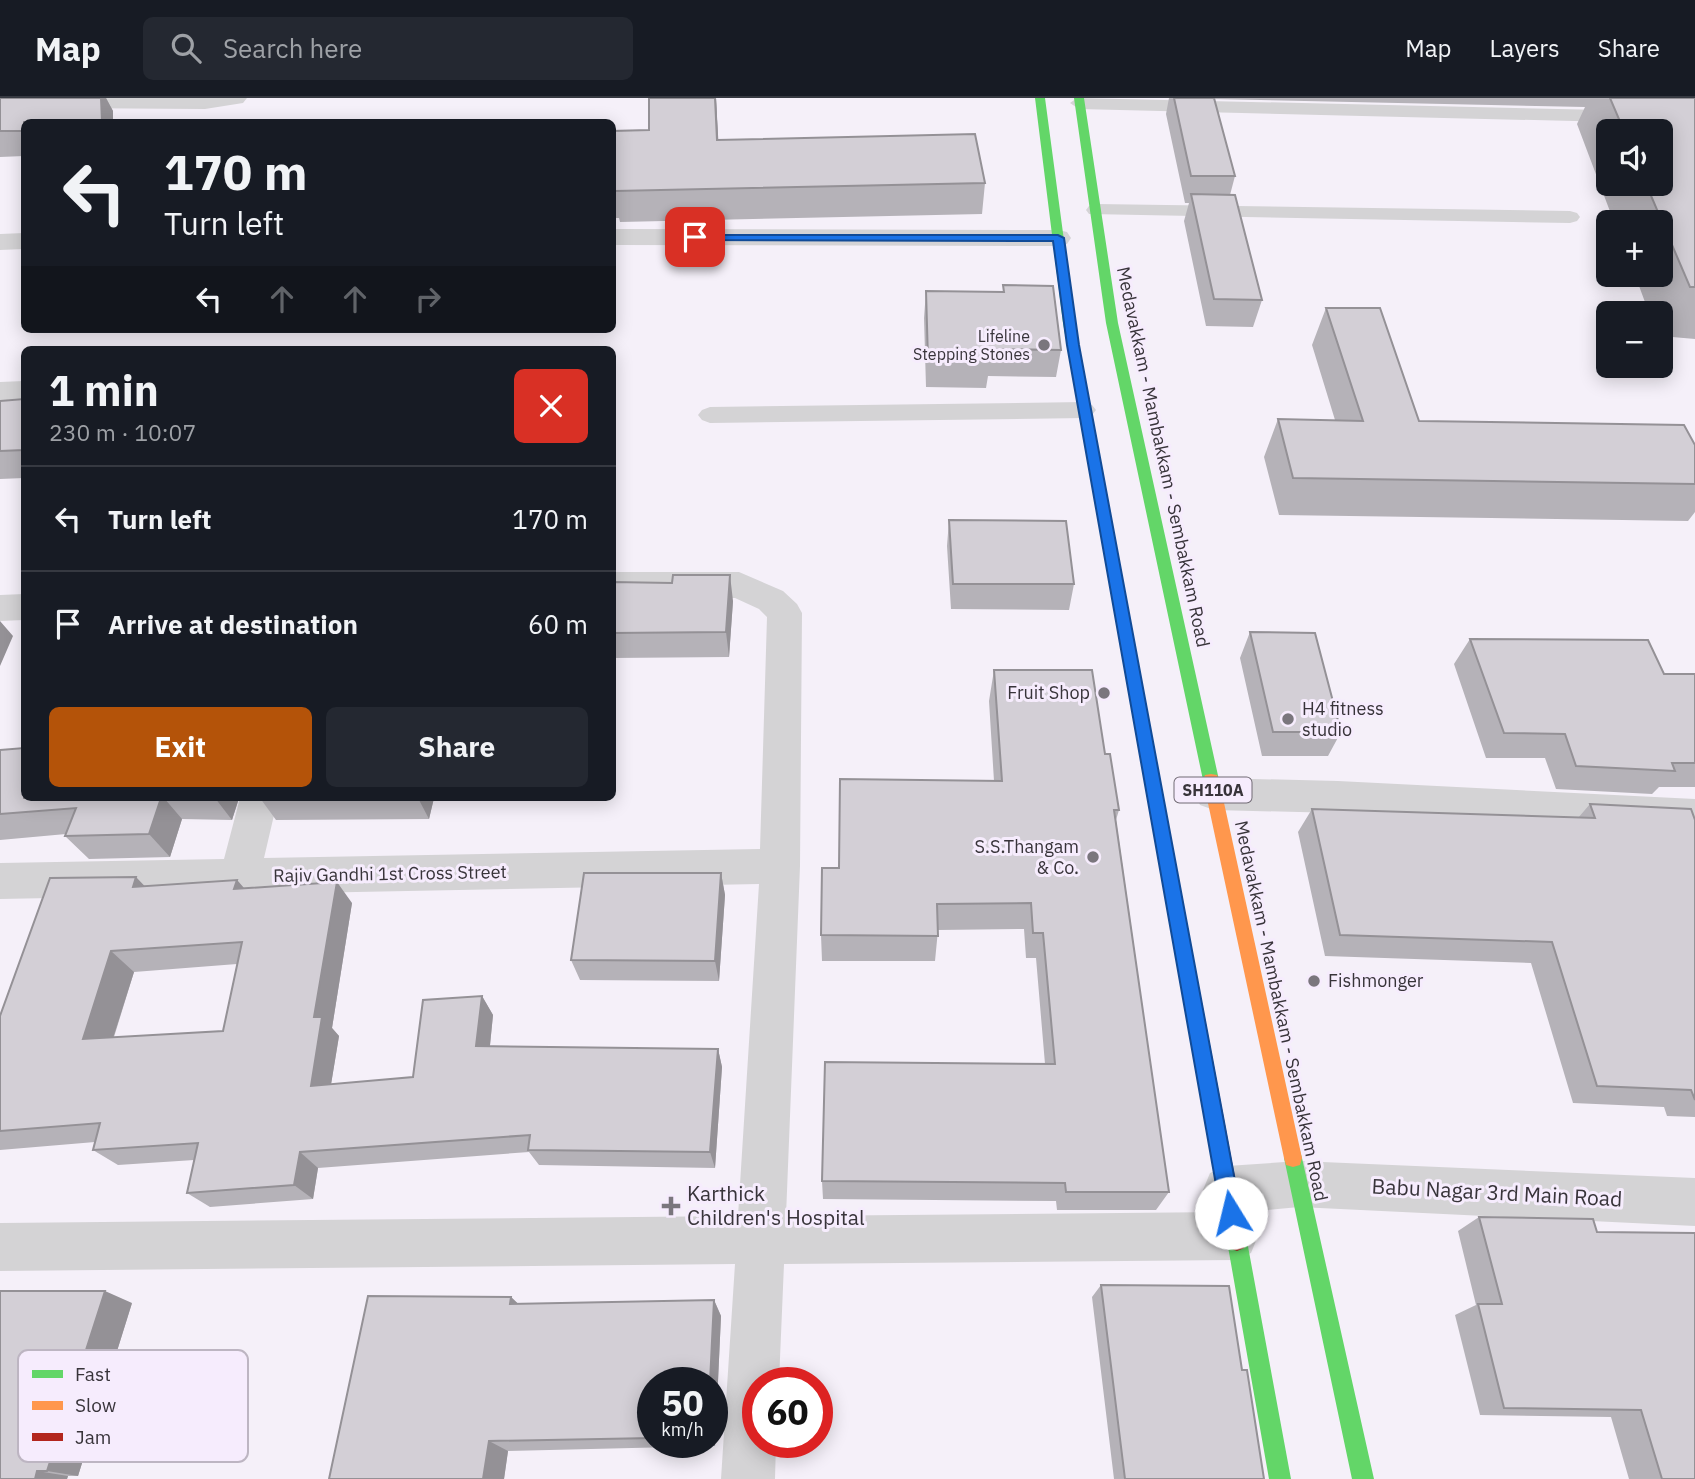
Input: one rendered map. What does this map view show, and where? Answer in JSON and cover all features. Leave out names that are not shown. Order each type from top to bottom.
[{"type":"main road","name":"SH110A","points":[[1040,98],[1069,323],[1084,410],[1280,1479]]},
{"type":"main road","name":"Medavakkam - Mambakkam - Sembakkam Road","points":[[1079,100],[1112,323],[1363,1479]]},
{"type":"main road","points":[[1069,323],[1112,323]]},
{"type":"street","points":[[29,101],[205,102],[236,98]]},
{"type":"street","points":[[616,237],[1058,238]]},
{"type":"street","points":[[0,242],[21,241]]},
{"type":"street","points":[[0,392],[21,391]]},
{"type":"street","points":[[616,585],[739,585],[771,600],[785,613],[780,866],[748,1479]]},
{"type":"street","points":[[0,608],[21,607]]},
{"type":"street","points":[[1214,794],[1695,815]]},
{"type":"street","points":[[239,877],[258,801]]},
{"type":"street","name":"Rajiv Gandhi 1st Cross Street","points":[[0,881],[780,866]]},
{"type":"street","name":"Babu Nagar 3rd Main Road","points":[[1227,1190],[1299,1184],[1695,1202]]},
{"type":"street","points":[[0,1247],[1234,1236]]},
{"type":"lane","points":[[1079,100],[1695,118]]},
{"type":"lane","points":[[1096,210],[1570,217]]},
{"type":"lane","points":[[710,415],[1084,410]]},
{"type":"building","points":[[0,98],[101,98],[102,119],[21,119],[21,131],[0,131]]},
{"type":"building","points":[[649,98],[715,98],[717,140],[975,134],[985,183],[616,191],[616,131],[649,130]]},
{"type":"building","points":[[1174,98],[1214,98],[1235,176],[1191,176]]},
{"type":"building","points":[[1610,98],[1695,98],[1695,287],[1690,287],[1673,247],[1673,210],[1657,210],[1651,196],[1673,196],[1673,119],[1619,119]]},
{"type":"building","points":[[1191,194],[1235,195],[1262,300],[1214,299]]},
{"type":"building","points":[[1003,285],[1053,286],[1061,350],[989,349],[989,361],[928,360],[926,291],[1004,292]]},
{"type":"building","points":[[1326,308],[1380,308],[1419,421],[1684,425],[1695,445],[1695,484],[1293,478],[1278,419],[1363,421]]},
{"type":"building","points":[[21,399],[21,450],[0,451],[0,401]]},
{"type":"building","points":[[949,520],[1066,521],[1074,584],[953,584]]},
{"type":"building","points":[[673,575],[730,575],[726,632],[616,633],[616,582],[672,583]]},
{"type":"building","points":[[1250,632],[1315,633],[1341,732],[1273,732]]},
{"type":"building","points":[[1470,639],[1648,640],[1664,674],[1695,674],[1695,763],[1672,763],[1675,771],[1576,766],[1565,734],[1504,733]]},
{"type":"building","points":[[994,670],[1092,670],[1105,754],[1110,754],[1119,810],[1114,810],[1169,1192],[1066,1192],[1065,1183],[822,1181],[825,1062],[1055,1064],[1043,933],[1033,933],[1031,903],[937,904],[938,936],[821,935],[822,868],[839,868],[840,779],[1002,781]]},
{"type":"building","points":[[21,748],[21,801],[160,801],[149,834],[65,836],[76,808],[0,814],[0,750]]},
{"type":"building","points":[[1590,804],[1691,809],[1695,820],[1695,1100],[1691,1090],[1597,1086],[1552,942],[1340,935],[1312,809],[1595,818]]},
{"type":"building","points":[[584,873],[721,873],[715,961],[571,960]]},
{"type":"building","points":[[136,877],[133,887],[237,880],[234,889],[337,882],[314,1017],[322,1017],[311,1086],[413,1077],[423,1000],[482,996],[476,1046],[718,1049],[710,1152],[528,1150],[530,1135],[300,1152],[294,1185],[187,1193],[198,1143],[93,1150],[100,1123],[0,1131],[0,1016],[50,878]],"holes":[[[242,942],[223,1031],[83,1039],[111,951]]]},
{"type":"building","points":[[1479,1217],[1593,1219],[1597,1232],[1695,1233],[1695,1479],[1662,1479],[1641,1410],[1504,1408],[1478,1304],[1502,1304]]},
{"type":"building","points":[[1101,1285],[1229,1286],[1242,1370],[1247,1370],[1264,1479],[1125,1479]]},
{"type":"building","points":[[0,1291],[105,1291],[86,1350],[18,1350],[18,1462],[50,1462],[47,1471],[37,1471],[35,1479],[0,1479]]},
{"type":"building","points":[[368,1296],[511,1297],[510,1304],[714,1300],[711,1367],[637,1367],[637,1438],[489,1441],[483,1479],[329,1479]]},
{"type":"traffic: fast","points":[[1040,98],[1069,323],[1125,630]]},
{"type":"traffic: fast","points":[[1079,98],[1112,323],[1211,780]]},
{"type":"traffic: fast","points":[[1293,1158],[1363,1479]]},
{"type":"traffic: fast","points":[[1237,1241],[1280,1479]]},
{"type":"traffic: slow","points":[[1125,630],[1188,976]]},
{"type":"traffic: slow","points":[[1211,780],[1293,1158]]},
{"type":"traffic: jam","points":[[1188,976],[1237,1241]]},
{"type":"place","name":"Lifeline Stepping Stones","points":[[1044,345]]},
{"type":"place","name":"Fruit Shop","points":[[1104,693]]},
{"type":"place","name":"H4 fitness studio","points":[[1288,719]]},
{"type":"place","name":"S.S.Thangam & Co.","points":[[1093,857]]},
{"type":"place","name":"Fishmonger","points":[[1314,981]]},
{"type":"place","name":"Karthick Children's Hospital","points":[[671,1206]]},
{"type":"route","points":[[695,237],[1058,238],[1069,323],[1231,1213]]}]
